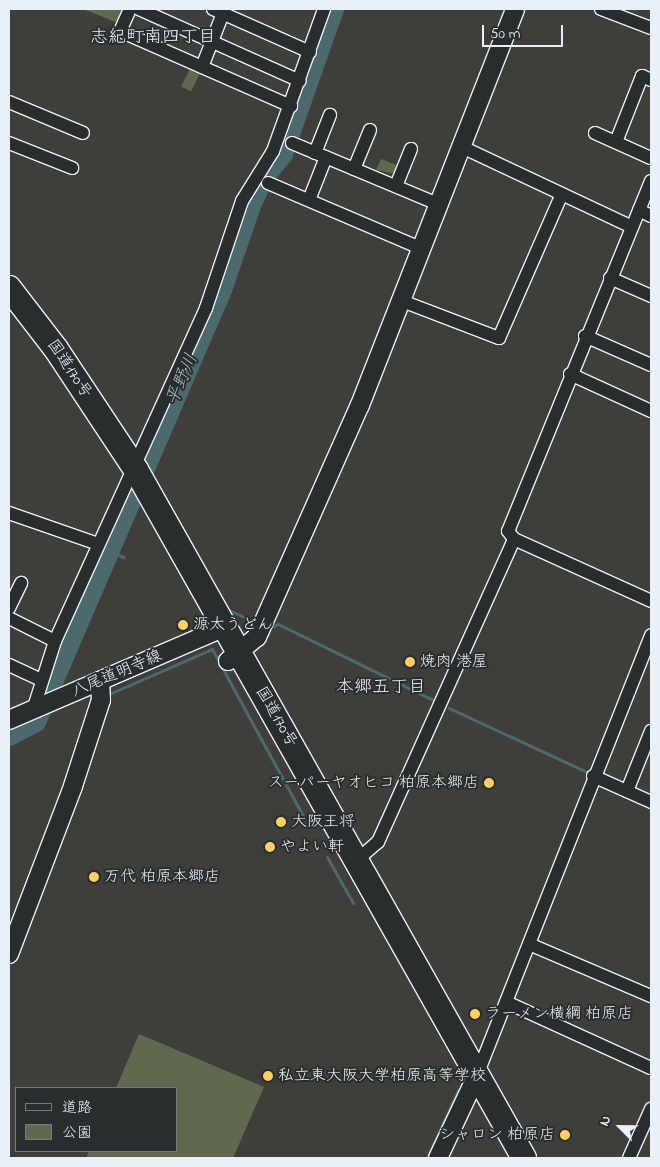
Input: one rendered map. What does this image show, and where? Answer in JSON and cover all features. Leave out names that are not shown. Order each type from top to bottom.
[{"type":"highway","name":"国道170号","points":[[10,304],[134,481],[474,1080],[524,1158]]},
{"type":"highway","name":"国道170号","points":[[234,657],[357,860],[474,1080],[511,1158]]},
{"type":"street","points":[[130,9],[120,31],[291,106]]},
{"type":"street","points":[[138,9],[300,81]]},
{"type":"street","points":[[42,705],[41,680],[55,641],[98,544],[134,481],[206,308],[242,201],[273,151],[300,81],[324,9]]},
{"type":"street","points":[[234,657],[257,637],[402,302],[515,9]]},
{"type":"street","points":[[601,9],[651,28]]},
{"type":"street","points":[[202,67],[212,42],[218,11],[310,52]]},
{"type":"street","points":[[616,142],[642,76],[651,80]]},
{"type":"street","points":[[9,102],[83,133]]},
{"type":"street","points":[[309,200],[330,115]]},
{"type":"street","points":[[354,169],[370,130]]},
{"type":"street","points":[[595,133],[651,158]]},
{"type":"street","points":[[9,143],[72,168]]},
{"type":"street","points":[[292,143],[440,205]]},
{"type":"street","points":[[462,147],[632,227]]},
{"type":"street","points":[[396,186],[412,149]]},
{"type":"street","points":[[651,181],[645,213],[632,227],[585,336],[508,531],[514,539],[651,601]]},
{"type":"street","points":[[268,183],[423,249]]},
{"type":"street","points":[[402,302],[499,338],[562,194]]},
{"type":"street","points":[[610,278],[651,296]]},
{"type":"street","points":[[585,336],[651,365]]},
{"type":"street","points":[[570,374],[651,411]]},
{"type":"street","points":[[9,513],[98,544]]},
{"type":"street","points":[[357,860],[378,842],[514,539]]},
{"type":"street","points":[[9,608],[21,583]]},
{"type":"street","points":[[9,618],[55,641]]},
{"type":"street","name":"八尾道明寺線","points":[[9,720],[219,630]]},
{"type":"street","points":[[438,1158],[474,1080],[506,1002],[593,776],[651,635]]},
{"type":"street","points":[[9,665],[41,680]]},
{"type":"street","points":[[9,954],[73,786],[102,700],[100,682]]},
{"type":"street","points":[[626,791],[651,731]]},
{"type":"street","points":[[593,776],[651,802]]},
{"type":"street","points":[[529,944],[651,996]]},
{"type":"street","points":[[506,1002],[651,1068]]},
{"type":"street","points":[[629,1158],[651,1109]]},
{"type":"green space","points":[[83,9],[124,9],[118,23]]},
{"type":"green space","points":[[191,67],[201,72],[191,92],[181,87]]},
{"type":"green space","points":[[381,159],[399,166],[396,174],[376,170]]},
{"type":"green space","points":[[139,1034],[264,1087],[233,1158],[86,1158],[89,1152],[178,1152],[178,1087],[116,1087]]},
{"type":"waterway","name":"平野川","points":[[9,736],[36,722],[222,290],[251,206],[263,179],[283,154],[334,9]]},
{"type":"waterway","points":[[108,550],[123,557]]},
{"type":"waterway","points":[[229,610],[253,621]]},
{"type":"waterway","points":[[269,628],[278,624],[433,700]]},
{"type":"waterway","points":[[109,694],[212,649],[303,816]]},
{"type":"waterway","points":[[449,708],[587,772]]},
{"type":"waterway","name":"平野川","points":[[36,722],[40,720]]},
{"type":"waterway","points":[[327,857],[353,903]]},
{"type":"waterway","points":[[427,1158],[458,1090]]},
{"type":"place","name":"源太うどん","points":[[183,625]]},
{"type":"place","name":"焼肉 港屋","points":[[410,662]]},
{"type":"place","name":"スーパーヤオヒコ 柏原本郷店","points":[[489,783]]},
{"type":"place","name":"大阪王将","points":[[281,822]]},
{"type":"place","name":"やよい軒","points":[[270,847]]},
{"type":"place","name":"万代 柏原本郷店","points":[[94,877]]},
{"type":"place","name":"ラーメン横綱 柏原店","points":[[475,1014]]},
{"type":"place","name":"私立東大阪大学柏原高等学校","points":[[268,1076]]},
{"type":"place","name":"シャロン 柏原店","points":[[565,1135]]},
{"type":"district","name":"志紀町南四丁目","points":[[153,38]]},
{"type":"district","name":"本郷五丁目","points":[[381,688]]}]
